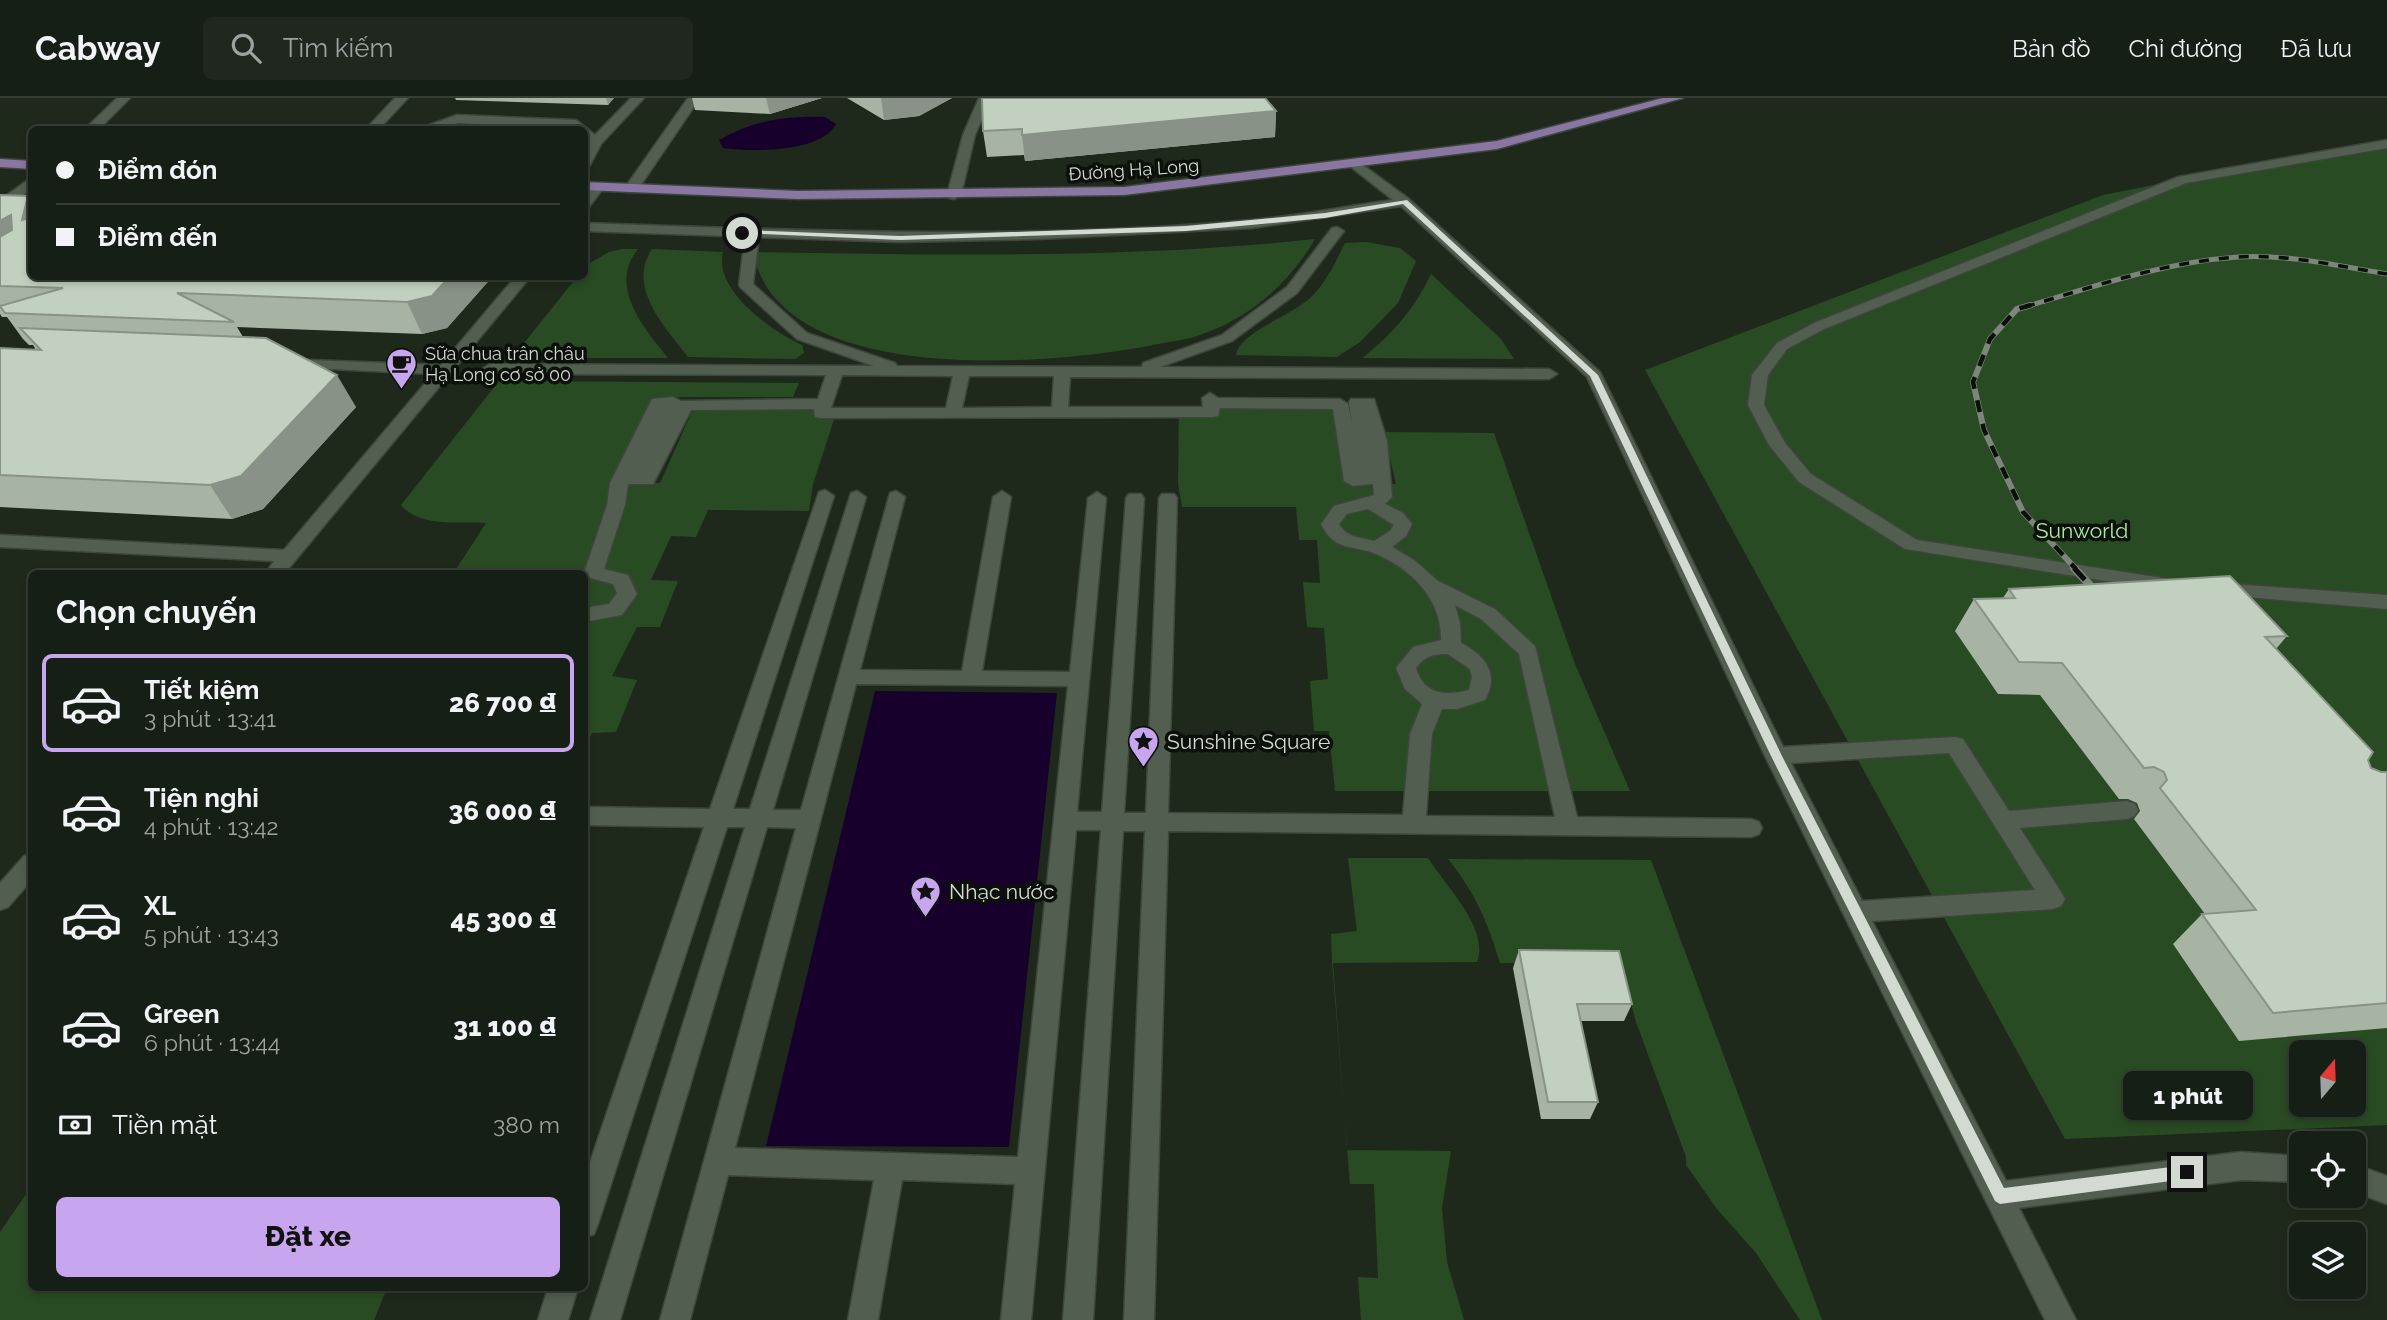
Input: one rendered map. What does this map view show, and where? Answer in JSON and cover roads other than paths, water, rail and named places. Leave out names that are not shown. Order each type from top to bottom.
[{"type":"main road","name":"Đường Hạ Long","points":[[591,187],[798,195],[1124,191],[1497,145],[1677,98]]},
{"type":"main road","points":[[0,163],[28,165]]},
{"type":"street","points":[[94,126],[124,98]]},
{"type":"street","points":[[375,126],[402,98]]},
{"type":"street","points":[[590,142],[638,98]]},
{"type":"street","points":[[631,189],[694,98]]},
{"type":"street","points":[[954,195],[969,135],[985,98]]},
{"type":"street","points":[[434,126],[457,119],[578,126]]},
{"type":"street","points":[[2387,144],[2183,180],[1819,326],[1782,345],[1760,375],[1756,405],[1778,444],[1805,478],[1912,545],[2191,587],[2387,602]]},
{"type":"street","points":[[1356,164],[1404,202],[1594,375],[1776,756],[2061,1320]]},
{"type":"street","points":[[1,206],[28,184]]},
{"type":"street","points":[[588,227],[900,238],[1038,235],[1252,224],[1404,202]]},
{"type":"street","points":[[1,206],[21,207]]},
{"type":"street","points":[[1134,372],[1227,338],[1292,290],[1337,231]]},
{"type":"street","points":[[751,245],[746,285],[802,336],[905,371]]},
{"type":"street","points":[[277,570],[521,280]]},
{"type":"street","points":[[267,361],[446,370]]},
{"type":"street","points":[[490,369],[1549,374]]},
{"type":"street","points":[[836,371],[821,413],[1212,412],[1204,372]]},
{"type":"street","points":[[953,413],[962,371]]},
{"type":"street","points":[[1060,412],[1062,372]]},
{"type":"street","points":[[588,613],[615,610],[627,594],[621,579],[589,576],[616,505],[619,483],[658,402],[673,402],[634,480],[648,480],[685,405],[824,404]]},
{"type":"street","points":[[1211,403],[1340,404],[1353,481],[1368,480],[1357,402],[1368,402],[1379,441],[1383,488],[1383,497],[1373,505]]},
{"type":"street","points":[[588,1212],[825,496]]},
{"type":"street","points":[[605,1320],[857,496]]},
{"type":"street","points":[[675,1320],[896,497]]},
{"type":"street","points":[[971,678],[1002,497]]},
{"type":"street","points":[[1016,1320],[1097,498]]},
{"type":"street","points":[[1078,1320],[1135,498]]},
{"type":"street","points":[[1139,1320],[1168,498]]},
{"type":"street","points":[[1377,547],[1402,531],[1403,524],[1397,517],[1373,505],[1345,506],[1335,513],[1330,524],[1335,536],[1344,542],[1377,547],[1399,559],[1433,586],[1488,614],[1528,651],[1568,826]]},
{"type":"street","points":[[0,541],[289,556]]},
{"type":"street","points":[[1433,586],[1449,613],[1451,647]]},
{"type":"street","points":[[1429,647],[1451,647],[1474,658],[1481,671],[1483,683],[1478,695],[1457,701],[1434,701],[1418,692],[1409,681],[1406,668],[1415,653],[1429,647]]},
{"type":"street","points":[[848,677],[1079,679]]},
{"type":"street","points":[[1414,825],[1421,734],[1434,701]]},
{"type":"street","points":[[1776,756],[1955,745],[2053,900],[1856,912]]},
{"type":"street","points":[[2003,820],[2127,810]]},
{"type":"street","points":[[588,816],[810,818]]},
{"type":"street","points":[[1065,821],[1751,828]]},
{"type":"street","points":[[0,900],[28,868]]},
{"type":"street","points":[[717,1161],[1031,1171]]},
{"type":"street","points":[[2000,1196],[2241,1166],[2289,1169]]},
{"type":"street","points":[[863,1320],[890,1167]]},
{"type":"street","points":[[2366,1182],[2387,1189]]},
{"type":"street","points":[[553,1320],[562,1291]]},
{"type":"railway","points":[[2025,307],[2157,269],[2238,257],[2294,259],[2387,274]]},
{"type":"railway","points":[[2031,305],[2017,309],[1990,339],[1973,382],[1984,430],[2023,512],[2076,569]]},
{"type":"railway","points":[[2074,568],[2102,598]]},
{"type":"place","name":"Sữa chua trân châu Hạ Long cơ sở 00","points":[[402,391]]},
{"type":"place","name":"Sunshine Square","points":[[1144,769]]},
{"type":"place","name":"Nhạc nước","points":[[926,919]]},
{"type":"park label","name":"Sunworld","points":[[2082,531]]}]
